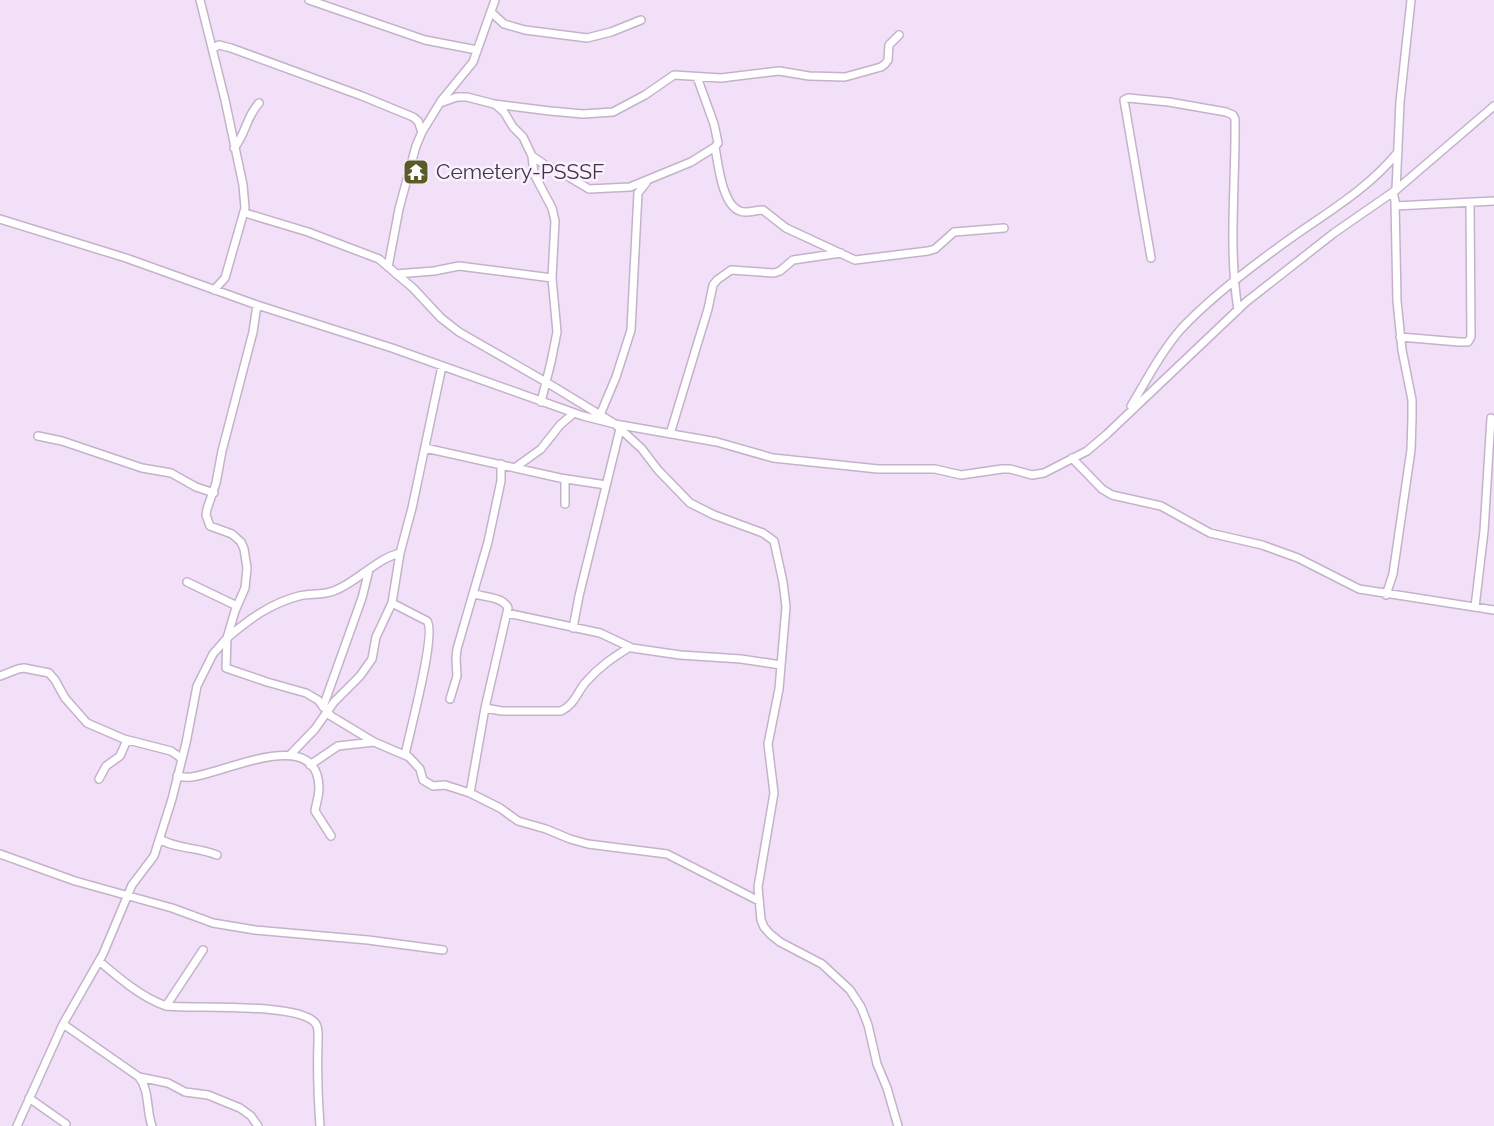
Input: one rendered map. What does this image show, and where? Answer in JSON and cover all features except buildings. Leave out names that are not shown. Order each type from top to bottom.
[{"type":"street","points":[[200,0],[243,185],[245,213],[225,278],[214,290]]},
{"type":"street","points":[[309,0],[425,40],[477,50]]},
{"type":"street","points":[[388,267],[399,209],[422,132],[440,103],[473,62],[495,0]]},
{"type":"street","points":[[1386,595],[1393,574],[1410,450],[1412,418],[1412,400],[1400,337],[1397,301],[1394,191],[1400,102],[1411,0]]},
{"type":"street","points":[[491,12],[498,21],[514,27],[587,38],[611,32],[641,20]]},
{"type":"street","points":[[440,103],[457,97],[467,97],[494,104],[572,113],[612,112],[645,95],[675,75],[730,78],[779,71],[822,77],[858,74],[885,64],[888,60],[889,45],[899,35]]},
{"type":"street","points":[[213,48],[219,45],[231,48],[362,96],[413,117],[418,121],[422,132]]},
{"type":"street","points":[[532,156],[589,189],[630,187],[691,162],[718,143],[714,124],[697,77]]},
{"type":"street","points":[[1151,258],[1124,102],[1128,98],[1226,112],[1234,117],[1235,281],[1238,310]]},
{"type":"street","points":[[234,148],[242,137],[250,113],[259,103]]},
{"type":"street","points":[[494,104],[504,112],[513,127],[523,137],[532,156],[534,174],[554,213],[555,248],[552,278],[556,332],[540,402]]},
{"type":"street","points":[[0,219],[392,348],[540,402],[617,427],[717,442],[773,458],[878,469],[935,469],[961,475],[1010,469],[1038,474],[1087,451],[1238,310],[1334,233],[1394,191],[1494,106]]},
{"type":"street","points":[[715,147],[720,176],[734,208],[744,212],[763,210],[786,228],[855,260],[894,254],[918,254],[935,249],[954,232],[1004,228]]},
{"type":"street","points":[[1125,416],[1180,330],[1235,281],[1300,231],[1347,200],[1383,169],[1398,152]]},
{"type":"street","points":[[600,415],[616,377],[631,330],[638,192],[647,181]]},
{"type":"street","points":[[1395,206],[1494,201]]},
{"type":"street","points":[[1400,337],[1468,342],[1471,337],[1470,203]]},
{"type":"street","points":[[245,213],[372,255],[413,288],[441,318],[459,332],[546,382],[617,427],[642,448],[658,470],[690,503],[714,515],[763,533],[774,541],[779,556],[786,607],[779,689],[768,744],[774,793],[758,887],[764,927],[770,934],[830,970],[850,990],[861,1007],[868,1025],[877,1064],[898,1126]]},
{"type":"street","points":[[670,434],[717,280],[731,270],[774,273],[793,260],[841,253]]},
{"type":"street","points":[[396,274],[434,271],[459,266],[552,278]]},
{"type":"street","points":[[257,305],[253,332],[222,451],[214,493],[206,515],[210,526],[237,537],[244,549],[247,580],[227,639],[225,664],[229,670],[306,693],[318,700],[331,716],[374,742],[405,755],[420,769],[424,781],[433,786],[444,785],[470,793],[500,808],[518,821],[570,839],[588,844],[667,854],[759,902]]},
{"type":"street","points":[[324,709],[360,676],[371,661],[376,637],[392,603],[400,553],[442,366]]},
{"type":"street","points":[[516,467],[541,449],[560,425],[574,413]]},
{"type":"street","points":[[1476,607],[1484,531],[1491,418]]},
{"type":"street","points":[[573,628],[617,427]]},
{"type":"street","points":[[38,436],[62,441],[142,468],[171,473],[196,487],[214,493]]},
{"type":"street","points":[[425,448],[565,479],[606,485]]},
{"type":"street","points":[[1072,458],[1102,489],[1112,495],[1161,506],[1210,533],[1262,545],[1298,558],[1359,590],[1494,610]]},
{"type":"street","points":[[450,699],[458,676],[456,658],[458,649],[488,542],[501,481],[501,464]]},
{"type":"street","points":[[565,479],[566,504]]},
{"type":"street","points":[[17,1126],[63,1024],[99,961],[137,875],[154,856],[177,776],[197,686],[213,654],[227,639],[261,612],[298,596],[314,596],[336,590],[385,558],[400,553]]},
{"type":"street","points":[[290,755],[315,729],[324,709],[362,598],[369,570]]},
{"type":"street","points":[[187,582],[237,606]]},
{"type":"street","points":[[470,793],[485,708],[507,613],[506,604],[474,594]]},
{"type":"street","points":[[392,603],[428,621],[431,626],[429,648],[405,755]]},
{"type":"street","points":[[507,613],[600,633],[630,647],[680,655],[741,659],[781,665]]},
{"type":"street","points":[[485,708],[502,711],[561,711],[567,709],[601,666],[630,647]]},
{"type":"street","points":[[0,676],[24,668],[49,674],[87,723],[127,740],[171,751],[181,758]]},
{"type":"street","points":[[99,779],[106,766],[120,756],[127,740]]},
{"type":"street","points":[[310,765],[338,746],[374,742]]},
{"type":"street","points":[[177,776],[194,777],[247,761],[290,755],[310,765],[315,771],[319,787],[315,811],[331,837]]},
{"type":"street","points":[[160,839],[168,844],[199,848],[217,855]]},
{"type":"street","points":[[0,854],[75,882],[172,908],[213,923],[255,930],[368,940],[443,950]]},
{"type":"street","points":[[166,1006],[203,950]]},
{"type":"street","points":[[99,961],[135,989],[166,1006],[250,1008],[292,1013],[310,1019],[316,1025],[318,1033],[316,1082],[320,1126]]},
{"type":"street","points":[[63,1024],[139,1077],[168,1083],[185,1092],[208,1095],[240,1108],[251,1116],[258,1126]]},
{"type":"street","points":[[139,1077],[146,1091],[148,1115],[152,1126]]},
{"type":"street","points":[[29,1098],[66,1124]]},
{"type":"place","name":"Cemetery-PSSSF","points":[[416,172]]}]
